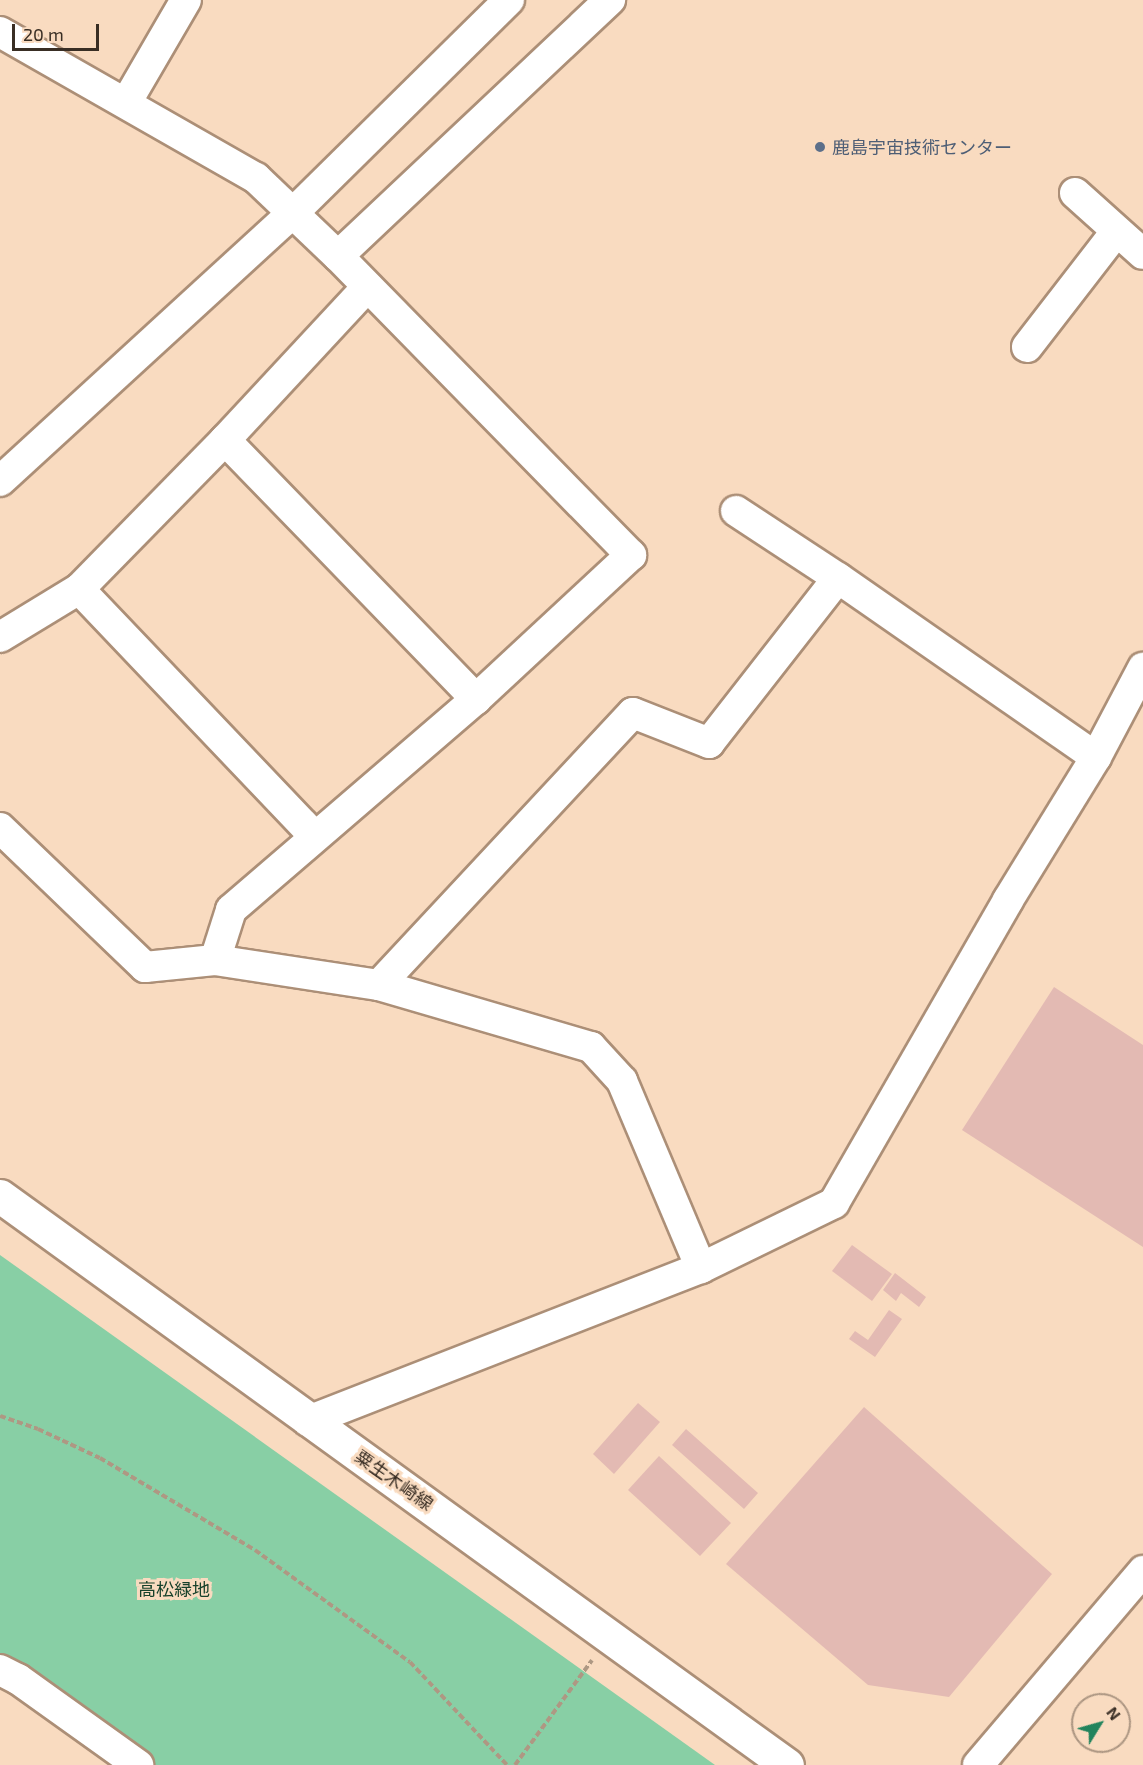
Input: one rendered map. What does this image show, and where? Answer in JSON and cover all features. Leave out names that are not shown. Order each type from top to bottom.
[{"type":"main road","name":"粟生木崎線","points":[[0,1196],[308,1421],[472,1535],[787,1765]]},
{"type":"street","points":[[126,103],[186,0]]},
{"type":"street","points":[[0,481],[294,212],[509,0]]},
{"type":"street","points":[[338,256],[610,0]]},
{"type":"street","points":[[0,32],[256,178],[338,256],[631,555],[476,699],[231,910],[215,960]]},
{"type":"street","points":[[1075,193],[1143,254]]},
{"type":"street","points":[[1027,347],[1116,232]]},
{"type":"street","points":[[0,637],[79,589],[225,440],[367,287]]},
{"type":"street","points":[[225,440],[476,699]]},
{"type":"street","points":[[736,511],[838,578],[1096,757]]},
{"type":"street","points":[[379,985],[633,713],[709,743],[838,578]]},
{"type":"street","points":[[79,589],[315,837]]},
{"type":"street","points":[[308,1421],[701,1268],[834,1203],[1008,900],[1096,757],[1143,668]]},
{"type":"street","points":[[0,828],[145,967],[215,960],[379,985],[591,1047],[622,1081],[701,1268]]},
{"type":"street","points":[[978,1765],[1143,1571]]},
{"type":"street","points":[[0,1670],[18,1679],[138,1765]]},
{"type":"path","points":[[0,1416],[38,1429],[100,1458],[255,1550],[410,1662],[507,1765]]},
{"type":"path","points":[[515,1765],[594,1657]]},
{"type":"green space","name":"高松緑地","points":[[0,1255],[715,1765],[127,1765],[0,1675]]},
{"type":"building","points":[[1054,987],[1143,1045],[1143,1247],[962,1130]]},
{"type":"building","points":[[852,1245],[892,1274],[872,1301],[832,1271]]},
{"type":"building","points":[[895,1273],[926,1297],[919,1307],[901,1293],[896,1301],[883,1290]]},
{"type":"building","points":[[889,1310],[902,1319],[875,1357],[849,1339],[855,1331],[868,1340]]},
{"type":"building","points":[[638,1403],[660,1422],[614,1474],[593,1454]]},
{"type":"building","points":[[864,1407],[1052,1574],[949,1697],[868,1685],[726,1564]]},
{"type":"building","points":[[686,1429],[758,1493],[744,1509],[672,1445]]},
{"type":"building","points":[[659,1456],[731,1523],[700,1556],[628,1490]]},
{"type":"place","name":"鹿島宇宙技術センター","points":[[820,147]]}]
